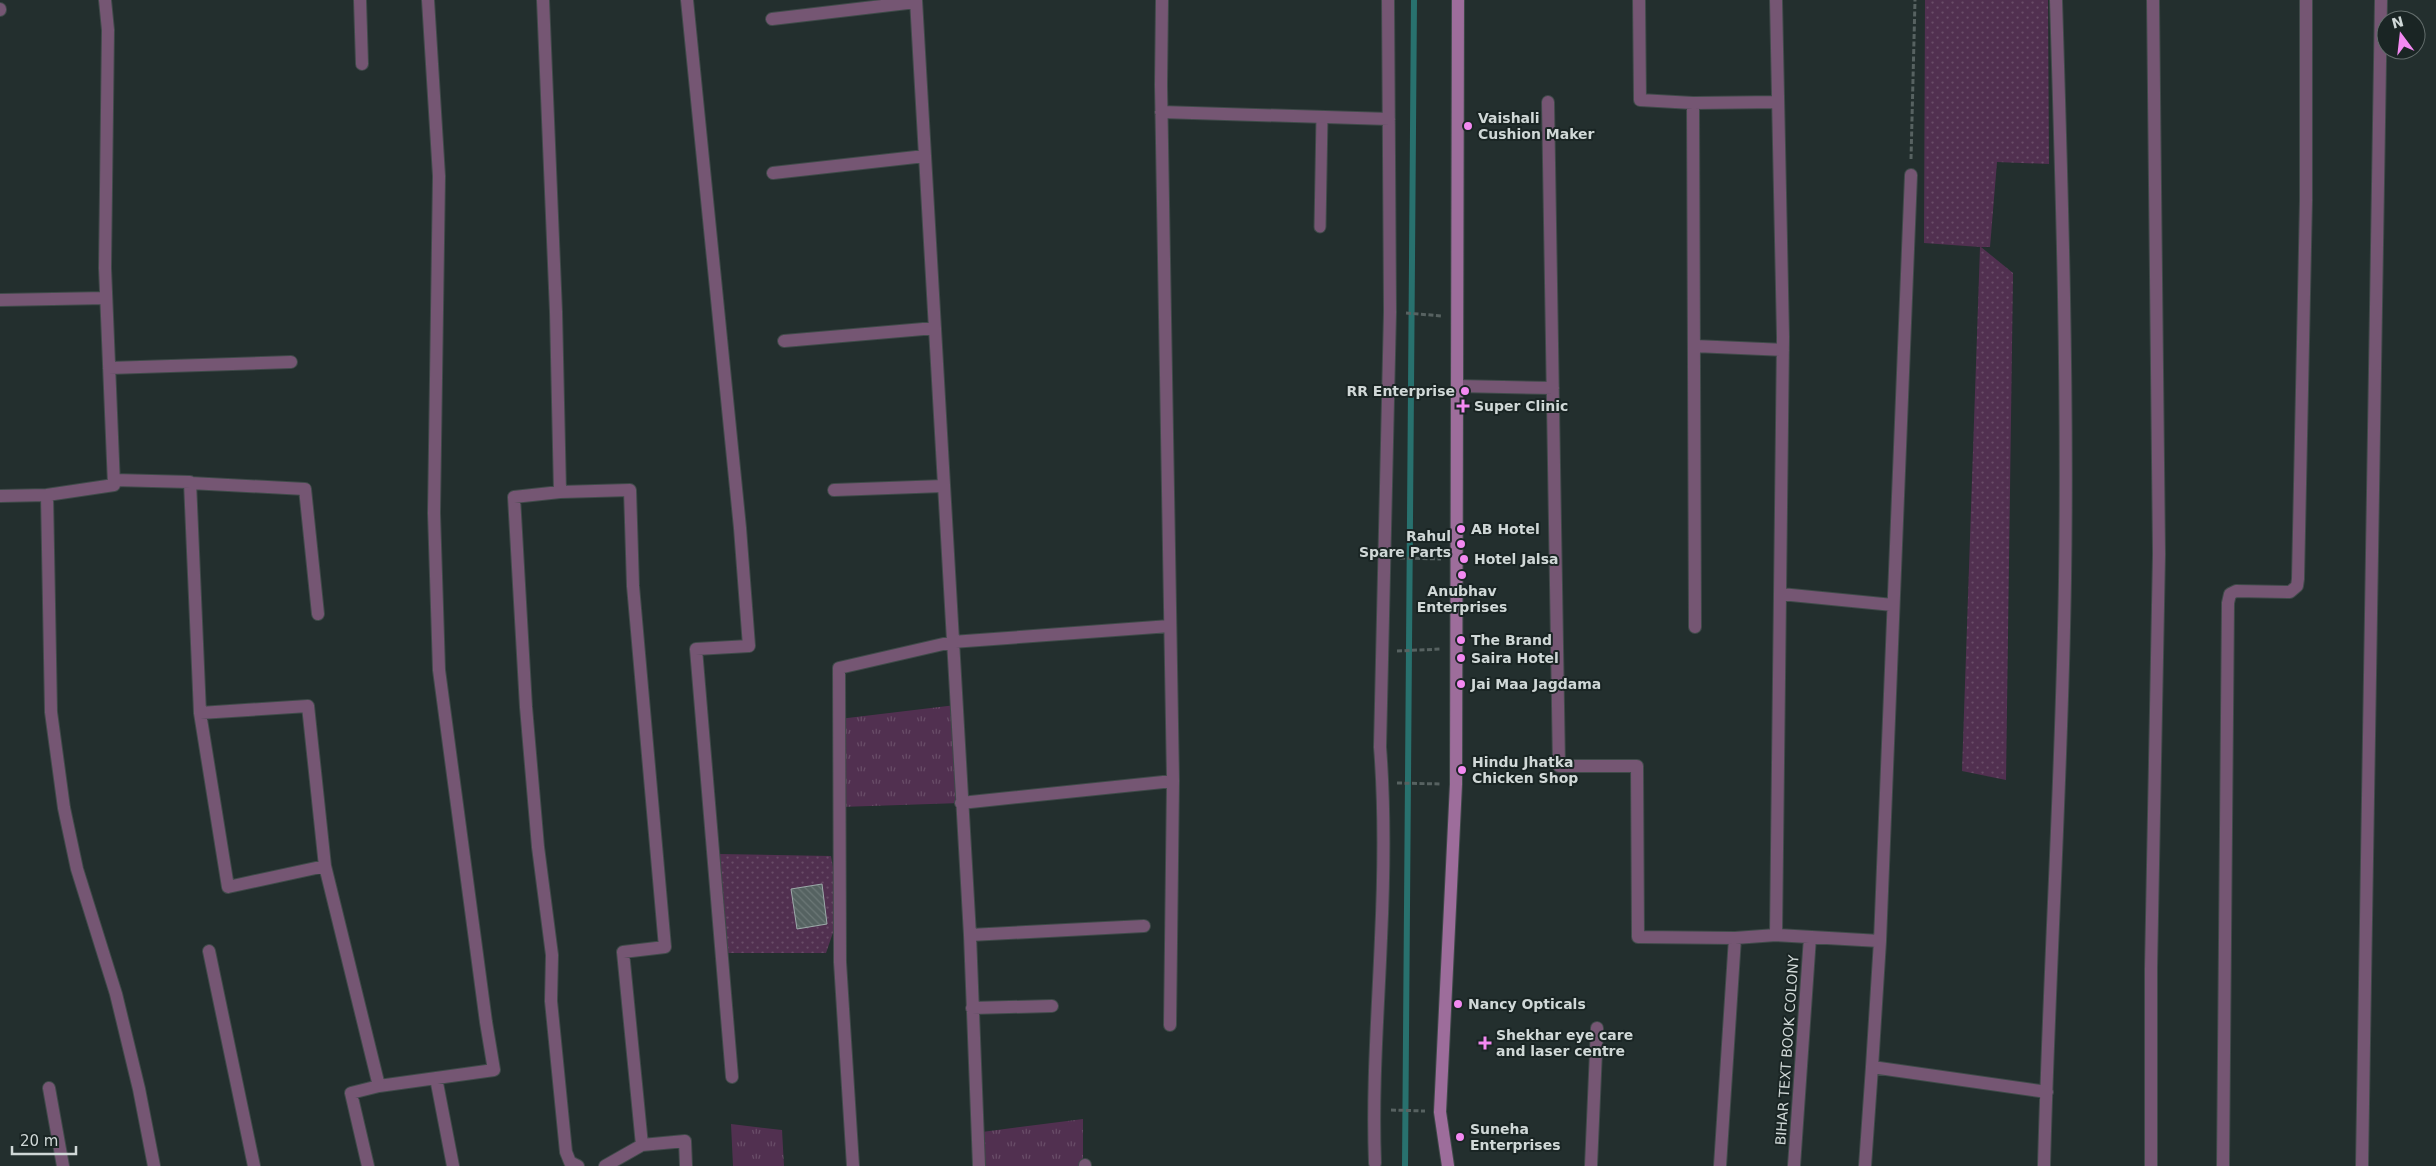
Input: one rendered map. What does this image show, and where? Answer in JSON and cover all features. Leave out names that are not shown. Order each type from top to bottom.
[{"type":"street","points":[[0,496],[47,495],[114,485],[106,298],[108,30],[105,0]]},
{"type":"street","points":[[360,0],[362,64]]},
{"type":"street","points":[[368,1166],[351,1093],[379,1086],[494,1070],[484,1012],[439,670],[434,513],[439,176],[428,0]]},
{"type":"street","points":[[543,0],[556,312],[560,492]]},
{"type":"street","points":[[687,0],[740,528],[749,646],[696,649],[732,1077]]},
{"type":"street","points":[[1162,0],[1161,112],[1173,781],[1170,1024]]},
{"type":"street","points":[[1375,1162],[1373,1109],[1382,936],[1383,782],[1380,738],[1390,312],[1388,0]]},
{"type":"street","points":[[1448,1166],[1440,1112],[1456,784],[1458,0]]},
{"type":"street","points":[[1639,0],[1640,100],[1693,103],[1778,102]]},
{"type":"street","points":[[1776,0],[1783,350],[1776,935]]},
{"type":"street","points":[[2044,1166],[2065,579],[2065,259],[2056,0]]},
{"type":"street","points":[[2151,1166],[2151,969],[2159,554],[2153,0]]},
{"type":"street","points":[[2223,1166],[2229,597],[2232,592],[2242,590],[2290,592],[2296,586],[2298,579],[2306,210],[2306,0]]},
{"type":"street","points":[[2362,1166],[2381,0]]},
{"type":"street","points":[[772,19],[916,1],[970,935],[979,1166]]},
{"type":"street","points":[[1548,102],[1559,766],[1636,766],[1638,938],[1735,938],[1776,935],[1880,941]]},
{"type":"street","points":[[1693,103],[1695,627]]},
{"type":"street","points":[[1161,112],[1389,119]]},
{"type":"street","points":[[773,173],[925,156]]},
{"type":"street","points":[[1865,1166],[1880,941],[1911,175]]},
{"type":"street","points":[[0,300],[106,298]]},
{"type":"street","points":[[784,341],[935,328]]},
{"type":"street","points":[[1694,346],[1783,350]]},
{"type":"street","points":[[109,368],[291,362]]},
{"type":"street","points":[[1457,386],[1552,388]]},
{"type":"street","points":[[114,480],[305,489],[318,614]]},
{"type":"street","points":[[190,483],[200,713],[228,887],[325,866]]},
{"type":"street","points":[[834,490],[943,486]]},
{"type":"street","points":[[578,1166],[570,1162],[567,1155],[552,1011],[552,955],[538,847],[526,707],[514,497],[560,492],[630,490],[633,586],[665,947],[623,952],[642,1145]]},
{"type":"street","points":[[47,495],[51,712],[64,808],[77,868],[116,994],[139,1089],[154,1166]]},
{"type":"street","points":[[1781,594],[1893,605]]},
{"type":"street","points":[[853,1166],[840,962],[839,668],[952,642],[1170,626]]},
{"type":"street","points":[[200,713],[308,706],[325,866],[379,1086]]},
{"type":"street","points":[[961,803],[1173,781]]},
{"type":"street","points":[[970,935],[1144,926]]},
{"type":"street","name":"BIHAR TEXT BOOK COLONY","points":[[1794,1166],[1810,937]]},
{"type":"street","points":[[1720,1166],[1735,938]]},
{"type":"street","points":[[209,951],[254,1166]]},
{"type":"street","points":[[972,1008],[1052,1006]]},
{"type":"street","points":[[1591,1166],[1597,1028]]},
{"type":"street","points":[[1872,1067],[2047,1092]]},
{"type":"street","points":[[436,1078],[453,1166]]},
{"type":"street","points":[[49,1088],[63,1166]]},
{"type":"street","points":[[605,1166],[642,1145],[685,1141],[686,1166]]},
{"type":"lane","points":[[1320,227],[1322,117]]},
{"type":"path","points":[[1911,175],[1915,0]]},
{"type":"path","points":[[1406,313],[1433,315]]},
{"type":"path","points":[[1401,558],[1429,559]]},
{"type":"path","points":[[1403,651],[1425,650]]},
{"type":"path","points":[[1404,783],[1430,783]]},
{"type":"path","points":[[1390,1110],[1421,1111]]},
{"type":"green space","points":[[1925,0],[2048,0],[2049,164],[1997,162],[1990,247],[1981,247],[2013,273],[2006,780],[1962,771],[1980,247],[1924,243]]},
{"type":"green space","points":[[956,705],[961,803],[840,807],[839,719]]},
{"type":"green space","points":[[718,854],[831,856],[836,884],[837,921],[826,953],[724,953]]},
{"type":"green space","points":[[1083,1119],[1083,1166],[983,1166],[982,1132]]},
{"type":"green space","points":[[731,1124],[782,1130],[784,1166],[733,1166]]},
{"type":"building","points":[[822,884],[827,924],[797,929],[791,889]]},
{"type":"waterway","points":[[1405,1166],[1414,0]]},
{"type":"place","name":"Vaishali Cushion Maker","points":[[1468,126]]},
{"type":"place","name":"RR Enterprise","points":[[1465,391]]},
{"type":"place","name":"Super Clinic","points":[[1463,406]]},
{"type":"place","name":"AB Hotel","points":[[1461,529]]},
{"type":"place","name":"Rahul Spare Parts","points":[[1461,544]]},
{"type":"place","name":"Hotel Jalsa","points":[[1464,559]]},
{"type":"place","name":"Anubhav Enterprises","points":[[1462,575]]},
{"type":"place","name":"The Brand","points":[[1461,640]]},
{"type":"place","name":"Saira Hotel","points":[[1461,658]]},
{"type":"place","name":"Jai Maa Jagdama","points":[[1461,684]]},
{"type":"place","name":"Hindu Jhatka Chicken Shop","points":[[1462,770]]},
{"type":"place","name":"Nancy Opticals","points":[[1458,1004]]},
{"type":"place","name":"Shekhar eye care and laser centre","points":[[1485,1043]]},
{"type":"place","name":"Suneha Enterprises","points":[[1460,1137]]}]
